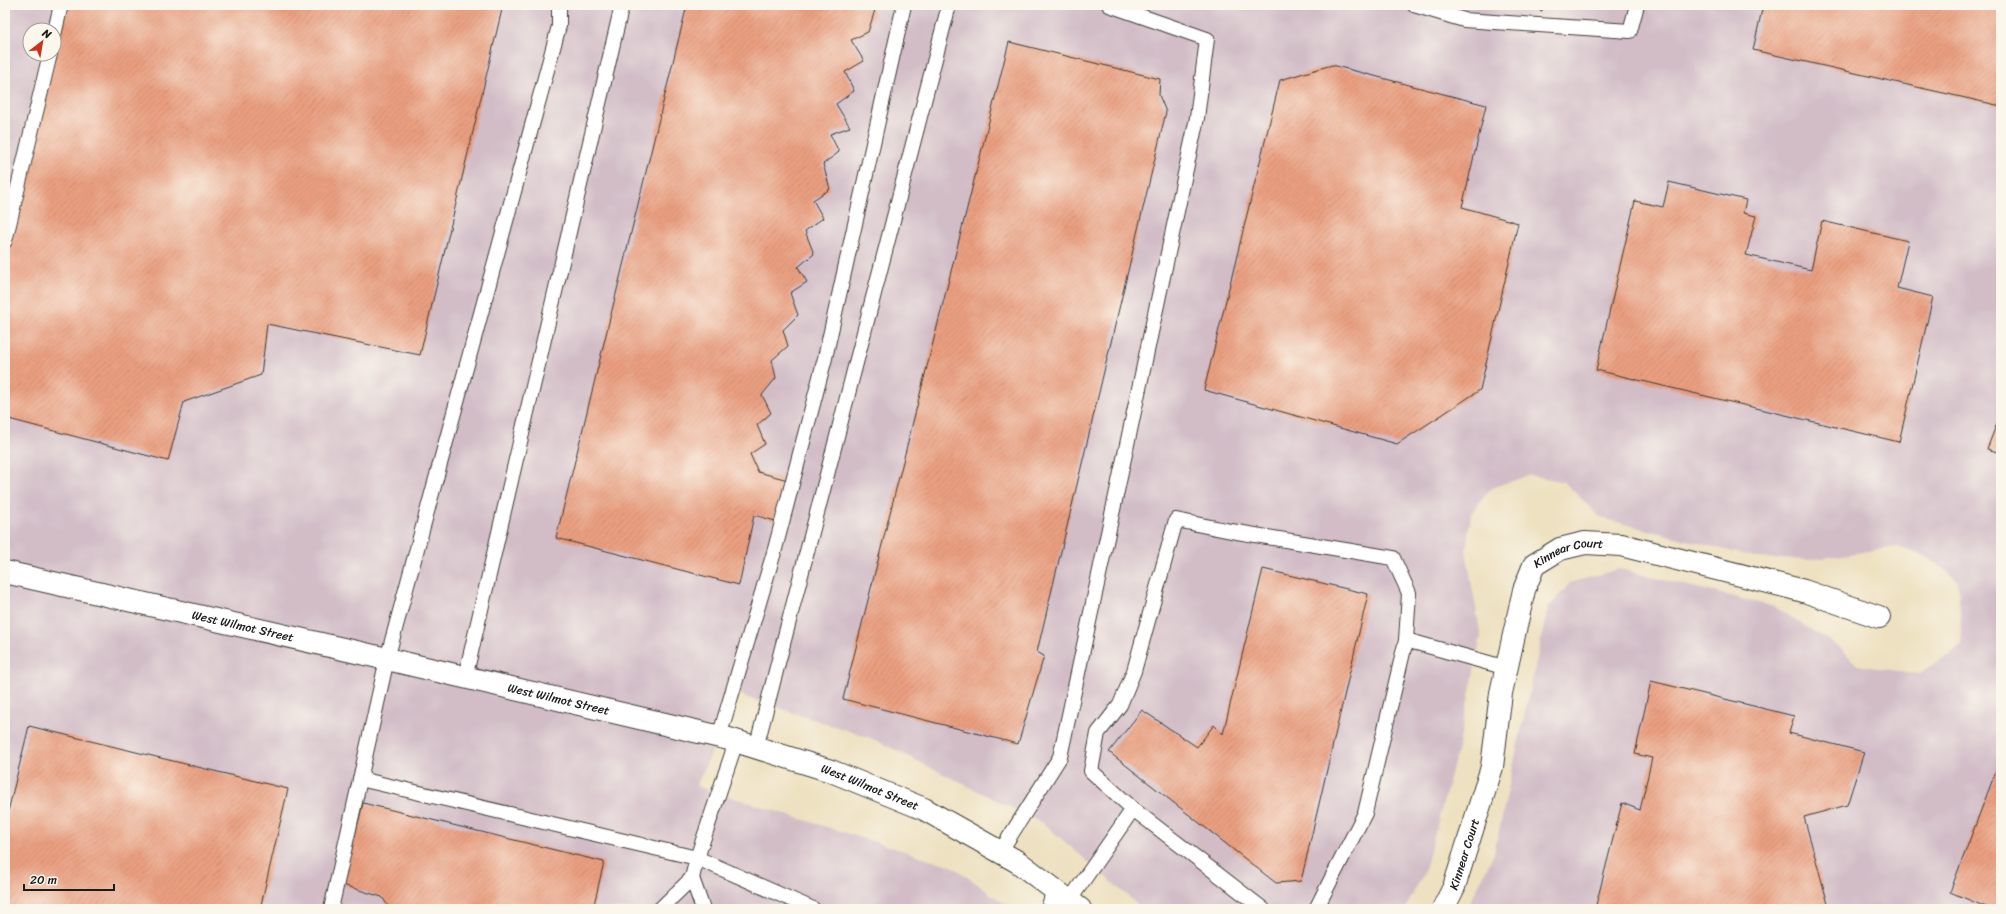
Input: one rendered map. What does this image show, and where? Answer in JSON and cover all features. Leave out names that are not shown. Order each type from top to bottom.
[{"type":"street","name":"Kinnear Court","points":[[1443,909],[1454,887],[1492,767],[1501,693],[1524,590],[1534,565],[1560,549],[1584,543],[1621,545],[1804,591],[1879,617]]},
{"type":"street","name":"West Wilmot Street","points":[[5,572],[387,659],[737,742],[830,771],[924,809],[1018,862],[1063,902]]},
{"type":"lane","points":[[57,22],[61,5]]},
{"type":"lane","points":[[331,909],[387,659],[559,26],[559,5]]},
{"type":"lane","points":[[465,678],[622,5]]},
{"type":"lane","points":[[737,742],[775,549],[825,358],[904,5]]},
{"type":"lane","points":[[660,909],[692,878],[697,858],[737,742],[950,5]]},
{"type":"lane","points":[[1000,852],[1060,757],[1197,118],[1207,39],[1109,5]]},
{"type":"lane","points":[[1414,5],[1464,20],[1630,31],[1637,5]]},
{"type":"lane","points":[[5,241],[48,62]]},
{"type":"lane","points":[[1263,909],[1133,809],[1091,772],[1098,733],[1120,705],[1134,671],[1176,520],[1231,531],[1393,558],[1409,593],[1406,640],[1365,812],[1316,909]]},
{"type":"lane","points":[[1406,640],[1507,668]]},
{"type":"lane","points":[[360,780],[697,858],[813,909]]},
{"type":"lane","points":[[1063,902],[1133,809]]},
{"type":"lane","points":[[692,878],[703,909]]},
{"type":"shaded area","points":[[5,5],[2001,5],[2001,909],[1467,909],[1494,853],[1548,608],[1570,583],[1619,569],[1775,607],[1841,648],[1857,665],[1920,674],[1962,645],[1958,581],[1929,557],[1897,547],[1809,560],[1757,558],[1601,518],[1564,482],[1530,475],[1491,488],[1471,514],[1466,551],[1481,637],[1459,745],[1424,873],[1405,909],[1143,909],[1044,824],[873,739],[739,695],[696,786],[952,866],[1012,909],[5,909]]},
{"type":"building","points":[[65,5],[503,5],[420,355],[267,324],[261,375],[184,402],[168,461],[5,418],[5,248],[51,62],[62,62],[61,22]]},
{"type":"building","points":[[687,5],[852,5],[875,10],[868,32],[851,40],[864,61],[845,72],[854,91],[836,104],[850,127],[830,134],[839,152],[823,164],[830,189],[813,200],[823,218],[805,231],[814,254],[798,267],[807,282],[790,293],[798,315],[783,330],[788,346],[772,360],[776,378],[762,395],[771,413],[757,425],[765,444],[750,454],[758,472],[788,480],[779,522],[754,515],[739,585],[556,538]]},
{"type":"building","points":[[1524,5],[1543,5],[1542,11]]},
{"type":"building","points":[[1763,5],[2001,5],[2001,106],[1753,50]]},
{"type":"building","points":[[1009,42],[1160,79],[1159,95],[1166,112],[1037,652],[1044,656],[1018,744],[843,699]]},
{"type":"building","points":[[1332,65],[1486,105],[1462,207],[1518,223],[1480,390],[1397,444],[1204,390],[1280,80]]},
{"type":"building","points":[[1669,182],[1746,200],[1743,213],[1756,216],[1746,255],[1811,270],[1822,221],[1908,241],[1897,288],[1933,297],[1899,442],[1596,370],[1635,201],[1663,207]]},
{"type":"building","points":[[2001,413],[2001,453],[1987,449]]},
{"type":"building","points":[[1263,569],[1368,594],[1301,881],[1276,883],[1109,752],[1142,710],[1197,747],[1214,725],[1223,734]]},
{"type":"building","points":[[1651,681],[1794,716],[1789,733],[1864,752],[1847,805],[1804,817],[1828,904],[1814,909],[1595,909],[1622,803],[1640,810],[1652,758],[1635,754]]},
{"type":"building","points":[[29,726],[288,789],[260,909],[5,909],[5,824]]},
{"type":"building","points":[[1997,768],[2001,769],[2001,898],[1996,909],[1991,909],[1950,892]]},
{"type":"building","points":[[363,803],[604,862],[593,909],[390,909],[382,897],[343,885]]}]
